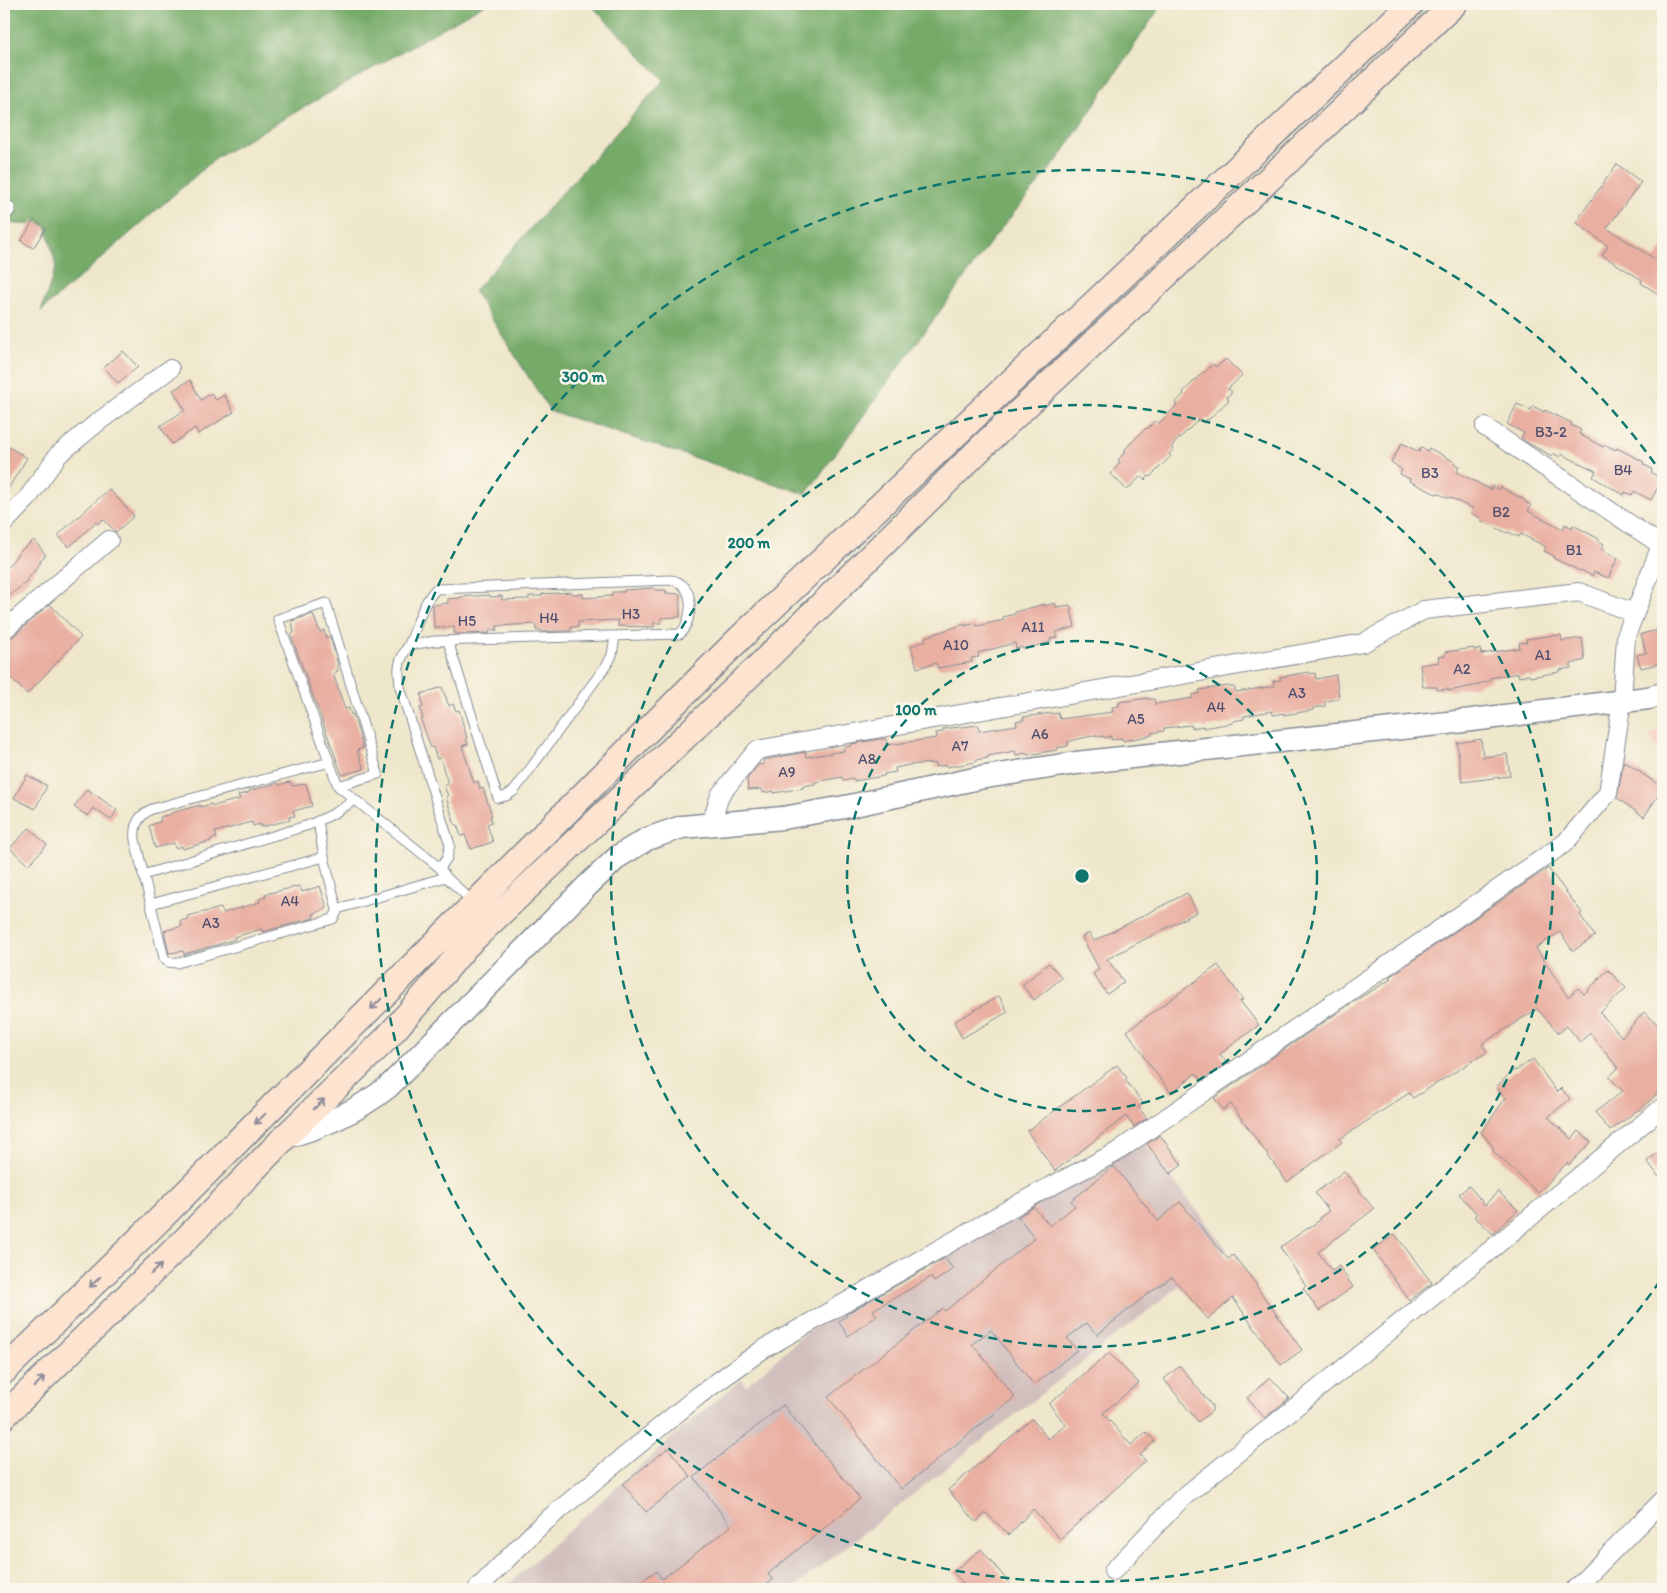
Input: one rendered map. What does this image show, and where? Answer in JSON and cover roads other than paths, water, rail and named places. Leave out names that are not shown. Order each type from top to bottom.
[{"type":"main road","points":[[4,1371],[410,970],[739,639],[1411,4]]},
{"type":"main road","points":[[4,1416],[186,1239],[285,1137],[387,1038],[465,947],[760,665],[985,444],[1454,4]]},
{"type":"main road","points":[[410,970],[430,989]]},
{"type":"street","points":[[4,523],[26,499],[58,456],[98,422],[170,369]]},
{"type":"street","points":[[477,1589],[541,1525],[699,1395],[762,1350],[1034,1195],[1115,1153],[1565,843],[1608,793],[1622,701],[1626,636],[1661,545],[1485,427]]},
{"type":"street","points":[[4,630],[109,540]]},
{"type":"street","points":[[711,824],[720,795],[757,750],[1363,643],[1424,610],[1579,592],[1634,613]]},
{"type":"street","points":[[285,1137],[336,1120],[370,1101],[388,1087],[619,856],[646,839],[682,827],[783,818],[850,806],[979,778],[1076,763],[1448,723],[1648,698],[1663,694]]},
{"type":"street","points":[[1113,1570],[1182,1499],[1493,1248],[1663,1107]]},
{"type":"street","points":[[1574,1589],[1663,1500]]},
{"type":"lane","points":[[409,645],[448,641],[680,634],[689,621],[689,594],[684,585],[677,580],[436,589],[426,603],[399,667],[400,687],[450,845],[448,858],[440,868]]},
{"type":"lane","points":[[338,786],[378,774],[326,603],[278,619],[338,786],[440,868],[446,877],[475,904]]},
{"type":"lane","points":[[448,641],[498,798],[514,791],[608,663],[612,655],[615,637]]},
{"type":"lane","points":[[318,821],[324,857],[337,909],[336,916],[330,921],[172,963],[164,958],[134,832],[139,817],[152,808],[330,762]]},
{"type":"lane","points":[[143,875],[318,821],[355,800]]},
{"type":"lane","points":[[151,904],[324,857]]},
{"type":"lane","points":[[337,909],[446,877]]}]
